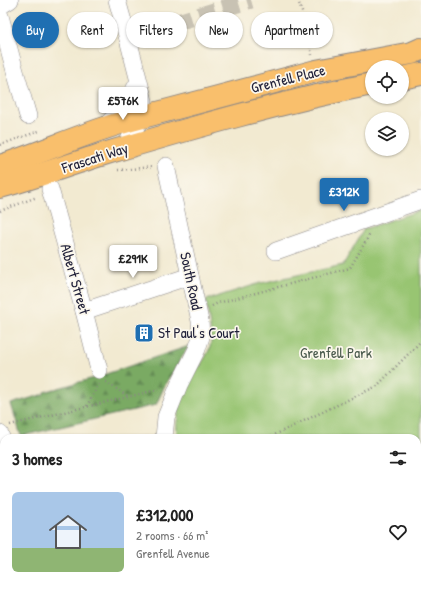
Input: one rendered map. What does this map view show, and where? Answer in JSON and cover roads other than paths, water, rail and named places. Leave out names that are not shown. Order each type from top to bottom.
[{"type":"main road","name":"Grenfell Place","points":[[105,127],[147,111],[316,71],[412,53],[421,49]]},
{"type":"main road","points":[[409,77],[421,74]]},
{"type":"main road","name":"Grenfell Place","points":[[190,128],[365,86]]},
{"type":"main road","name":"Frascati Way","points":[[0,166],[39,153],[105,127]]},
{"type":"main road","name":"Frascati Way","points":[[0,187],[190,128]]},
{"type":"street","points":[[0,6],[10,0]]},
{"type":"street","points":[[117,0],[126,32]]},
{"type":"street","points":[[0,16],[14,71],[28,116]]},
{"type":"street","points":[[130,48],[138,83],[147,111],[177,126],[190,128]]},
{"type":"street","points":[[105,127],[126,104],[138,83]]},
{"type":"street","points":[[125,148],[147,111]]},
{"type":"street","name":"South Road","points":[[164,434],[166,417],[201,337],[200,321],[166,166]]},
{"type":"street","name":"Albert Street","points":[[46,191],[84,311],[99,370]]},
{"type":"street","points":[[276,251],[421,200]]},
{"type":"street","points":[[84,311],[190,276]]},
{"type":"tunnel","points":[[187,19],[251,0]]},
{"type":"place","name":"St Paul's Court","points":[[144,333]]},
{"type":"park label","name":"Grenfell Park","points":[[336,353]]}]
